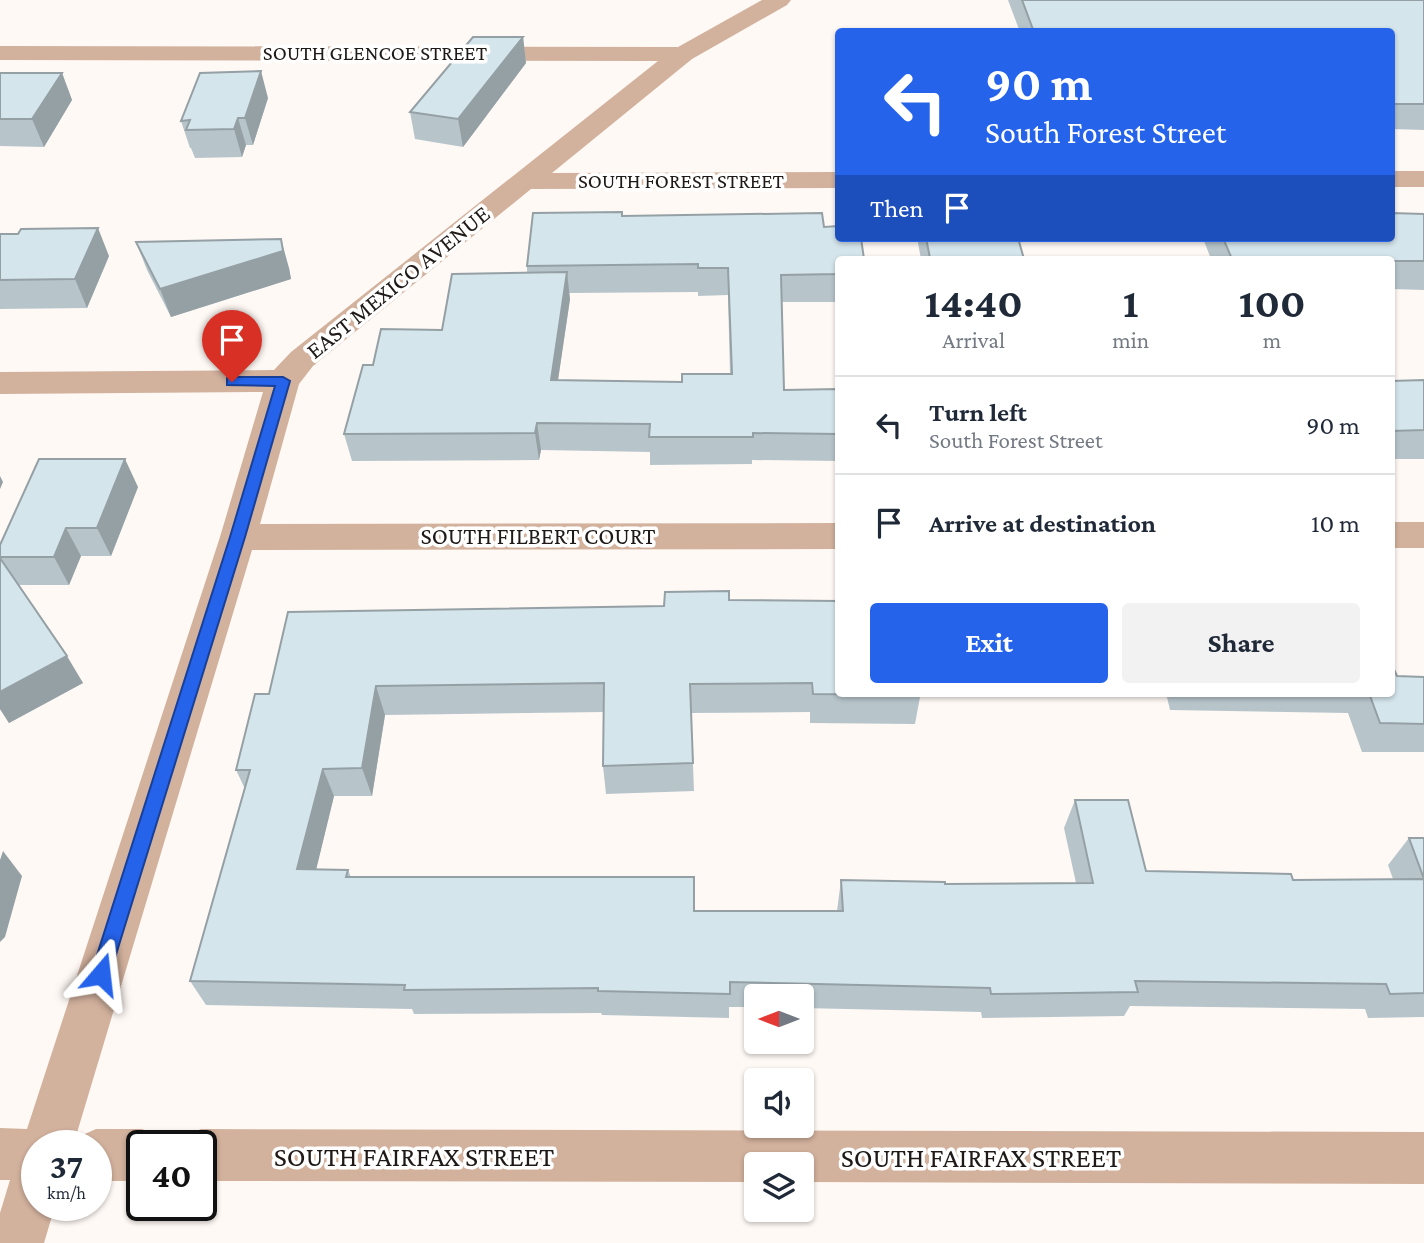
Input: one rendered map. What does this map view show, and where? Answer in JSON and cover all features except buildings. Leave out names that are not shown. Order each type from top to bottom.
[{"type":"street","name":"SOUTH GLENCOE STREET","points":[[0,53],[683,54],[779,0]]},
{"type":"street","name":"EAST MEXICO AVENUE","points":[[52,1130],[238,537],[283,381],[302,359],[683,54]]},
{"type":"street","points":[[1395,179],[1424,179]]},
{"type":"street","name":"SOUTH FOREST STREET","points":[[524,181],[835,180]]},
{"type":"street","points":[[0,383],[283,381]]},
{"type":"street","points":[[1395,535],[1424,535]]},
{"type":"street","name":"SOUTH FILBERT COURT","points":[[238,537],[835,536]]},
{"type":"street","points":[[0,1154],[21,1155]]},
{"type":"street","name":"SOUTH FAIRFAX STREET","points":[[217,1155],[1424,1158]]},
{"type":"street","points":[[17,1243],[24,1221]]},
{"type":"route","points":[[101,974],[238,537],[283,381],[232,382]]}]
